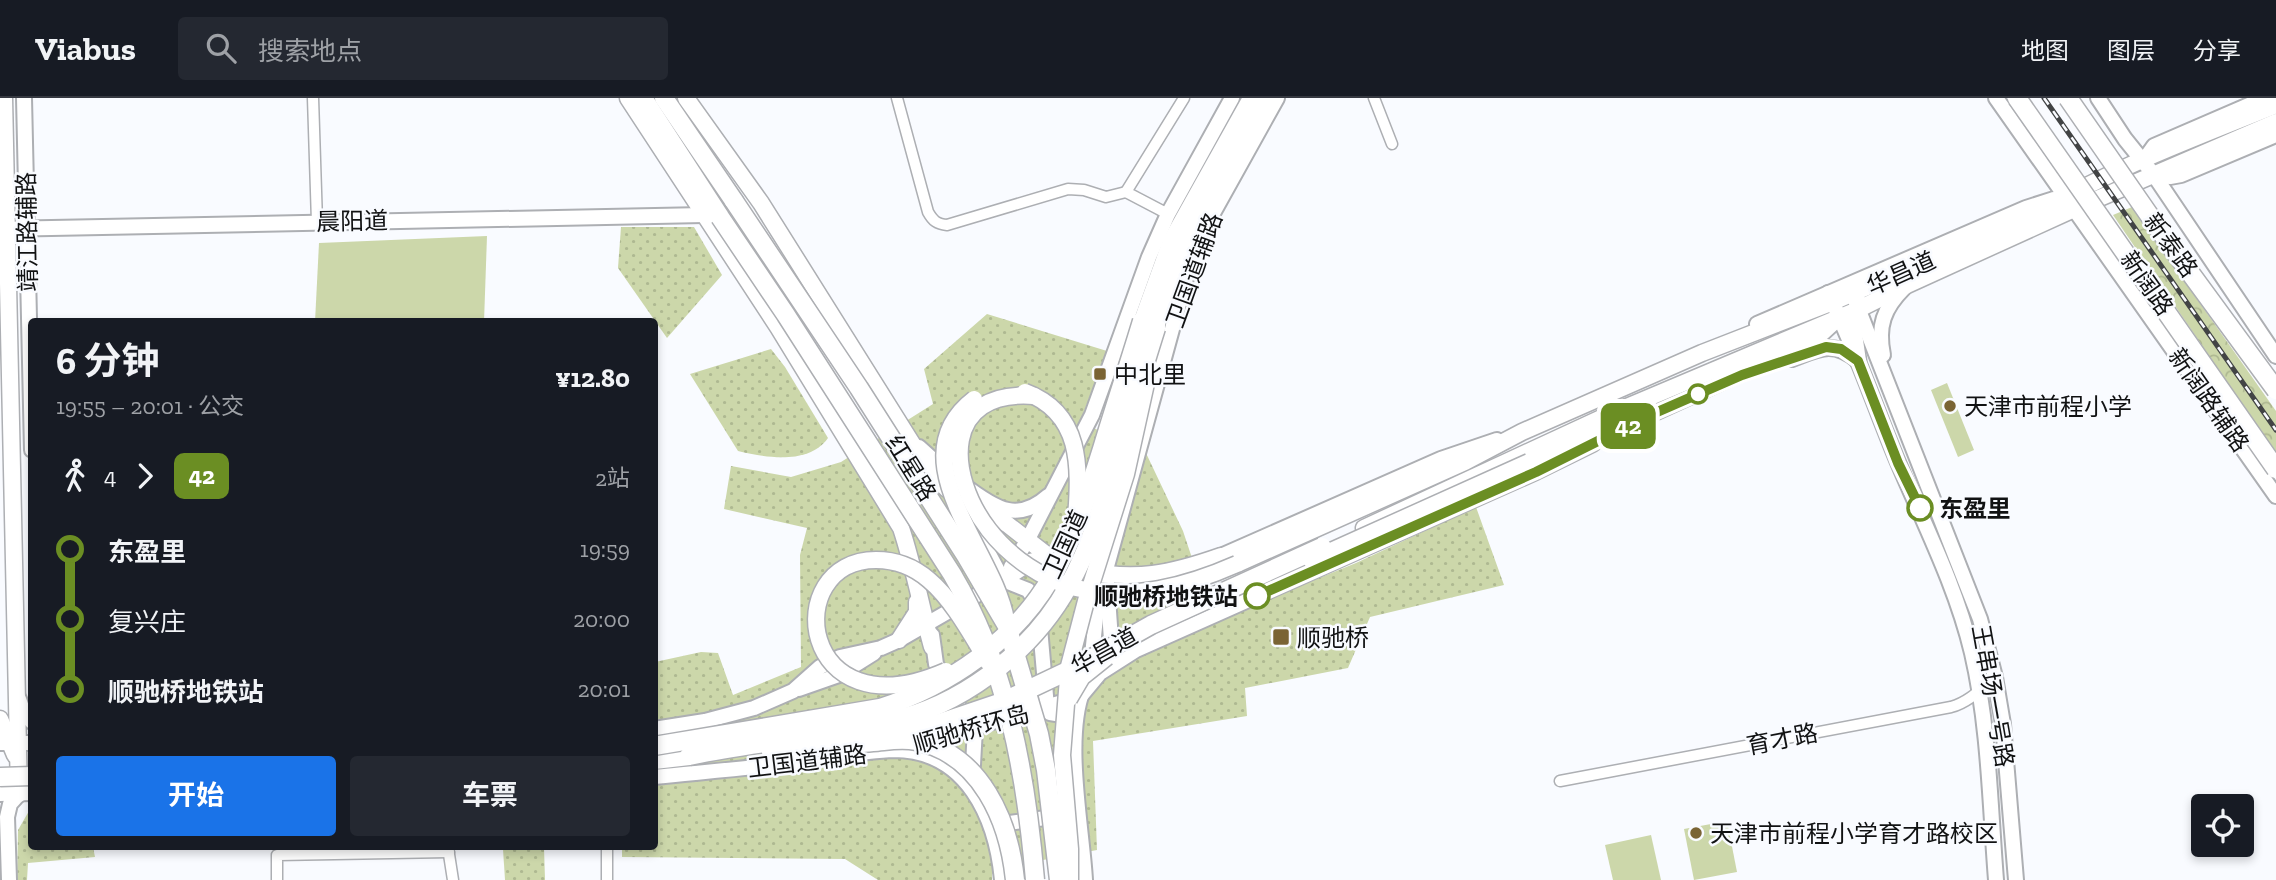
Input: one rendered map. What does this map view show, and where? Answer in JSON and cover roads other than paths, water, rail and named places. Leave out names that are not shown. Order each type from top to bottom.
[{"type":"highway","name":"红星路","points":[[643,98],[690,170],[712,216],[786,315],[952,573],[978,623],[998,677],[1023,769],[1035,880]]},
{"type":"highway","name":"红星路","points":[[664,98],[702,153],[725,170],[734,201],[967,556],[1007,626],[1039,734],[1059,880]]},
{"type":"highway","name":"新阔路","points":[[2017,98],[2276,469]]},
{"type":"highway","name":"新泰路","points":[[2068,98],[2172,248],[2276,390]]},
{"type":"highway","points":[[690,170],[690,193]]},
{"type":"highway","name":"卫国道","points":[[658,745],[880,708],[914,697],[978,658],[1013,629],[1037,600],[1075,527],[1149,325]]},
{"type":"highway","name":"卫国道","points":[[658,760],[871,726],[905,718],[960,692],[991,673],[1025,645],[1057,605],[1083,558],[1109,481],[1149,325]]},
{"type":"highway","name":"华昌道","points":[[861,743],[931,726],[1002,702],[1076,667],[1151,625],[1322,547]]},
{"type":"highway","points":[[861,743],[916,741],[943,750],[972,771],[991,798],[1002,821],[1010,846],[1015,880]]},
{"type":"highway","name":"卫国道","points":[[689,756],[728,757],[861,743]]},
{"type":"highway","points":[[0,766],[25,762]]},
{"type":"highway","points":[[0,777],[28,774]]},
{"type":"main road","points":[[5,98],[3,228],[8,254],[17,693],[14,743]]},
{"type":"main road","points":[[628,98],[690,193],[712,216],[901,528],[917,592],[917,612],[899,640]]},
{"type":"main road","points":[[686,98],[725,170],[751,189],[935,478],[956,494],[997,514],[1056,562]]},
{"type":"main road","name":"卫国道","points":[[1149,325],[1171,241],[1251,98]]},
{"type":"main road","name":"卫国道","points":[[1149,325],[1183,247],[1218,179],[1265,98]]},
{"type":"main road","name":"华昌道","points":[[1034,396],[1001,396],[986,402],[969,418],[962,432],[959,452],[962,475],[982,520],[1003,545],[1038,572],[1072,587],[1102,592],[1143,592],[1189,582],[1219,572],[1412,486],[1522,432],[1702,353],[1806,313],[1831,298],[1855,301],[1906,285],[2070,203],[2143,161],[2276,105]]},
{"type":"main road","name":"华昌道","points":[[1322,547],[1610,414],[1699,376],[1846,322],[1855,301],[1880,282],[2041,211],[2154,175],[2276,122]]},
{"type":"main road","points":[[1846,322],[1858,361]]},
{"type":"main road","points":[[1070,880],[1070,849],[1062,772],[1069,666],[1086,601],[1126,474],[1143,401],[1149,325]]},
{"type":"main road","points":[[1007,626],[1004,608],[992,575],[960,515],[944,465],[945,440],[951,423],[964,408],[976,398],[1002,390],[1017,390],[1034,396],[1054,409],[1065,421],[1072,438],[1078,471],[1075,527]]},
{"type":"main road","name":"华昌道","points":[[1065,711],[1077,683],[1103,659],[1159,629],[1529,463],[1648,416]]},
{"type":"main road","points":[[1003,580],[1030,562],[1043,560],[1107,575],[1148,576],[1184,569],[1221,556]]},
{"type":"main road","points":[[978,658],[918,682],[886,686],[863,682],[841,672],[824,653],[816,631],[820,597],[835,575],[854,563],[881,560],[906,565],[929,580],[942,593],[998,677]]},
{"type":"main road","points":[[917,592],[932,621],[932,647]]},
{"type":"main road","points":[[0,719],[25,762],[25,793]]},
{"type":"street","name":"靖江路辅路","points":[[22,98],[29,318]]},
{"type":"street","points":[[313,98],[317,219]]},
{"type":"street","points":[[897,98],[928,212],[931,219],[939,224],[947,225],[1068,190],[1084,190],[1106,197],[1126,192],[1168,214]]},
{"type":"street","points":[[1126,192],[1184,98]]},
{"type":"street","name":"卫国道辅路","points":[[1003,580],[1027,541],[1091,415],[1149,257],[1168,214],[1232,98]]},
{"type":"street","name":"卫国道辅路","points":[[1085,880],[1074,743],[1076,711],[1091,662],[1097,608],[1169,338],[1197,248],[1213,213],[1277,98]]},
{"type":"street","points":[[1374,98],[1392,144]]},
{"type":"street","name":"新阔路辅路","points":[[1996,98],[2276,496]]},
{"type":"street","points":[[2098,98],[2154,175],[2276,356]]},
{"type":"street","points":[[2143,161],[2154,146],[2265,98]]},
{"type":"street","points":[[2154,175],[2181,175],[2276,135]]},
{"type":"street","name":"晨阳道","points":[[3,228],[677,209],[687,201],[690,193]]},
{"type":"street","points":[[1855,301],[2026,208],[2070,203]]},
{"type":"street","name":"晨阳道","points":[[317,219],[712,216]]},
{"type":"street","points":[[1906,285],[1884,313],[1881,322],[1881,345],[1917,441],[1923,472]]},
{"type":"street","points":[[1702,353],[1751,327],[1831,298],[1846,322],[1866,344],[1903,440],[1923,472]]},
{"type":"street","name":"王串场一号路","points":[[1855,301],[1973,596],[1995,677],[2003,724],[2016,880]]},
{"type":"street","points":[[1806,313],[1831,314],[1846,322]]},
{"type":"street","name":"华昌道","points":[[1080,697],[1100,673],[1136,650],[1536,472],[1648,416],[1742,375],[1846,322]]},
{"type":"street","points":[[1742,375],[1826,347],[1841,349],[1858,361]]},
{"type":"street","name":"王串场一号路","points":[[1858,361],[1951,588],[1972,652],[1996,880]]},
{"type":"street","points":[[846,437],[892,409]]},
{"type":"street","points":[[1091,415],[1145,433]]},
{"type":"street","name":"华昌道","points":[[1221,556],[1441,460],[1522,432]]},
{"type":"street","points":[[912,441],[997,514],[1024,510],[1041,503],[1049,495]]},
{"type":"street","points":[[658,728],[754,708],[793,691],[820,667],[840,657],[881,648],[899,640],[1003,580],[956,494]]},
{"type":"street","points":[[1107,575],[1113,664]]},
{"type":"street","name":"顺驰桥环岛","points":[[1003,580],[1028,590],[1038,605],[1047,707]]},
{"type":"street","points":[[899,640],[913,640],[932,647]]},
{"type":"street","name":"顺驰桥环岛","points":[[932,647],[936,664],[967,726]]},
{"type":"street","name":"育才路","points":[[1560,781],[1951,707],[1961,704],[1995,677]]},
{"type":"street","points":[[17,693],[28,718]]},
{"type":"street","name":"顺驰桥环岛","points":[[894,750],[967,726],[1080,697]]},
{"type":"street","points":[[1047,707],[1049,713],[1062,715],[1065,719],[1074,743]]},
{"type":"street","points":[[754,708],[774,765]]},
{"type":"street","points":[[955,771],[956,756],[967,726]]},
{"type":"street","points":[[967,726],[972,765],[968,784]]},
{"type":"street","name":"卫国道辅路","points":[[658,777],[894,750],[928,754],[955,771],[975,793],[991,825],[1002,880]]},
{"type":"street","points":[[0,794],[25,793]]},
{"type":"street","points":[[9,880],[7,817],[10,804],[25,793]]},
{"type":"street","points":[[991,825],[1079,813]]},
{"type":"street","points":[[0,827],[3,880]]},
{"type":"street","points":[[277,880],[277,855],[449,850],[453,880]]},
{"type":"street","points":[[607,850],[607,880]]},
{"type":"railway","points":[[2044,98],[2276,430]]},
{"type":"place","name":"中北里","points":[[1100,374]]},
{"type":"place","name":"天津市前程小学","points":[[1950,406]]},
{"type":"place","name":"东盈里","points":[[1920,508]]},
{"type":"place","name":"顺驰桥地铁站","points":[[1257,596]]},
{"type":"place","name":"顺驰桥","points":[[1281,637]]},
{"type":"place","name":"天津市前程小学育才路校区","points":[[1696,833]]}]
